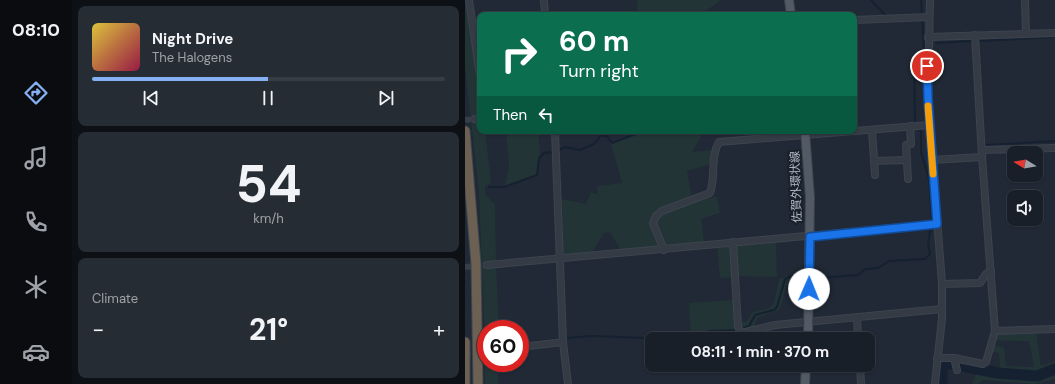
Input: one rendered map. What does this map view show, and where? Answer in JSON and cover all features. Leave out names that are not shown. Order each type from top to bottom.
[{"type":"highway","points":[[465,132],[476,264],[478,384]]},
{"type":"highway","points":[[465,342],[465,384]]},
{"type":"main road","points":[[789,0],[791,12]]},
{"type":"main road","name":"佐賀外環状線","points":[[805,134],[810,197],[808,332]]},
{"type":"main road","points":[[805,384],[806,372]]},
{"type":"street","points":[[469,0],[477,55]]},
{"type":"street","points":[[544,0],[545,12]]},
{"type":"street","points":[[930,0],[924,18],[928,37],[928,98],[942,284],[942,309],[935,384]]},
{"type":"street","points":[[1025,0],[1026,33]]},
{"type":"street","points":[[857,20],[924,18]]},
{"type":"street","points":[[928,37],[1055,33]]},
{"type":"street","points":[[937,358],[954,358],[983,364],[986,362],[995,331],[975,35]]},
{"type":"street","points":[[857,131],[930,125]]},
{"type":"street","points":[[908,179],[906,145],[911,144],[912,126]]},
{"type":"street","points":[[872,130],[875,175]]},
{"type":"street","points":[[555,134],[563,342],[568,384]]},
{"type":"street","points":[[664,250],[653,223],[656,216],[662,211],[710,193],[714,182],[714,150],[719,142],[795,134]]},
{"type":"street","points":[[932,160],[1055,148]]},
{"type":"street","points":[[874,161],[907,160]]},
{"type":"street","points":[[487,266],[937,224]]},
{"type":"street","points":[[733,242],[739,330],[775,325],[942,309]]},
{"type":"street","points":[[942,284],[980,283],[986,274],[991,271]]},
{"type":"street","points":[[857,317],[858,332]]},
{"type":"street","points":[[995,331],[1055,329]]},
{"type":"street","points":[[529,346],[563,342]]},
{"type":"street","points":[[954,358],[957,370]]},
{"type":"street","points":[[860,372],[861,384]]},
{"type":"shaded area","points":[[465,0],[477,77],[477,116],[474,119],[477,120],[477,134],[485,134],[491,183],[485,186],[485,194],[495,205],[496,262],[485,265],[496,267],[499,320],[484,320],[479,192],[465,67]]},
{"type":"shaded area","points":[[637,0],[720,0],[712,7],[702,12],[638,12]]},
{"type":"shaded area","points":[[506,134],[538,134],[540,153],[536,175],[505,186],[509,165]]},
{"type":"shaded area","points":[[636,134],[702,134],[692,152],[712,150],[711,164],[687,171],[692,198],[662,211],[717,196],[720,213],[701,219],[704,243],[621,251],[610,232],[604,233],[591,254],[563,254],[562,199],[586,204],[591,192],[598,195],[597,186],[622,183],[611,143]]},
{"type":"shaded area","points":[[776,242],[777,277],[738,276],[736,245]]},
{"type":"shaded area","points":[[733,245],[734,277],[720,278],[717,246]]},
{"type":"shaded area","points":[[789,275],[802,275],[802,281],[787,286],[779,310],[757,318],[754,328],[743,331],[740,324],[747,321],[753,312],[770,308],[774,302],[779,279]]},
{"type":"shaded area","points":[[735,300],[736,332],[691,332],[689,303]]},
{"type":"shaded area","points":[[1036,332],[1041,366],[1055,361],[1055,366],[1037,373],[1000,369],[999,353],[990,351],[996,345],[1004,348],[1006,366],[1034,367],[1029,341],[996,340],[997,333]]},
{"type":"shaded area","points":[[485,372],[498,372],[498,384],[485,384]]},
{"type":"shaded area","points":[[977,372],[1024,378],[1055,372],[1055,379],[1034,384],[982,380],[979,384],[972,384]]},
{"type":"waterway","points":[[871,0],[886,16]]},
{"type":"waterway","points":[[819,278],[858,275],[865,269],[878,268],[889,261],[925,259],[930,254],[928,243],[932,222],[929,179],[921,152],[921,132],[915,121],[914,57],[916,54],[924,51],[921,0]]},
{"type":"waterway","points":[[979,41],[1055,37]]},
{"type":"waterway","points":[[936,43],[972,41]]},
{"type":"waterway","points":[[559,150],[565,147],[580,150],[594,144],[601,135],[608,137],[612,143],[636,134]]},
{"type":"waterway","points":[[986,145],[1055,141]]},
{"type":"waterway","points":[[489,187],[504,187],[537,175],[539,158],[544,153],[554,152]]},
{"type":"waterway","points":[[979,160],[981,191]]},
{"type":"waterway","points":[[706,332],[738,330],[749,326],[755,315],[774,310],[777,307],[785,279],[791,276],[799,276]]},
{"type":"waterway","points":[[566,338],[592,336],[645,338]]},
{"type":"waterway","points":[[529,342],[560,339]]},
{"type":"waterway","points":[[942,384],[942,367],[947,363],[997,373],[1037,376],[1055,369]]},
{"type":"tunnel","points":[[465,120],[475,119]]},
{"type":"tunnel","points":[[465,267],[487,265]]},
{"type":"tunnel","points":[[465,353],[477,352]]},
{"type":"slow traffic","points":[[928,106],[933,174]]},
{"type":"route","points":[[809,289],[810,237],[937,224],[927,66]]}]
